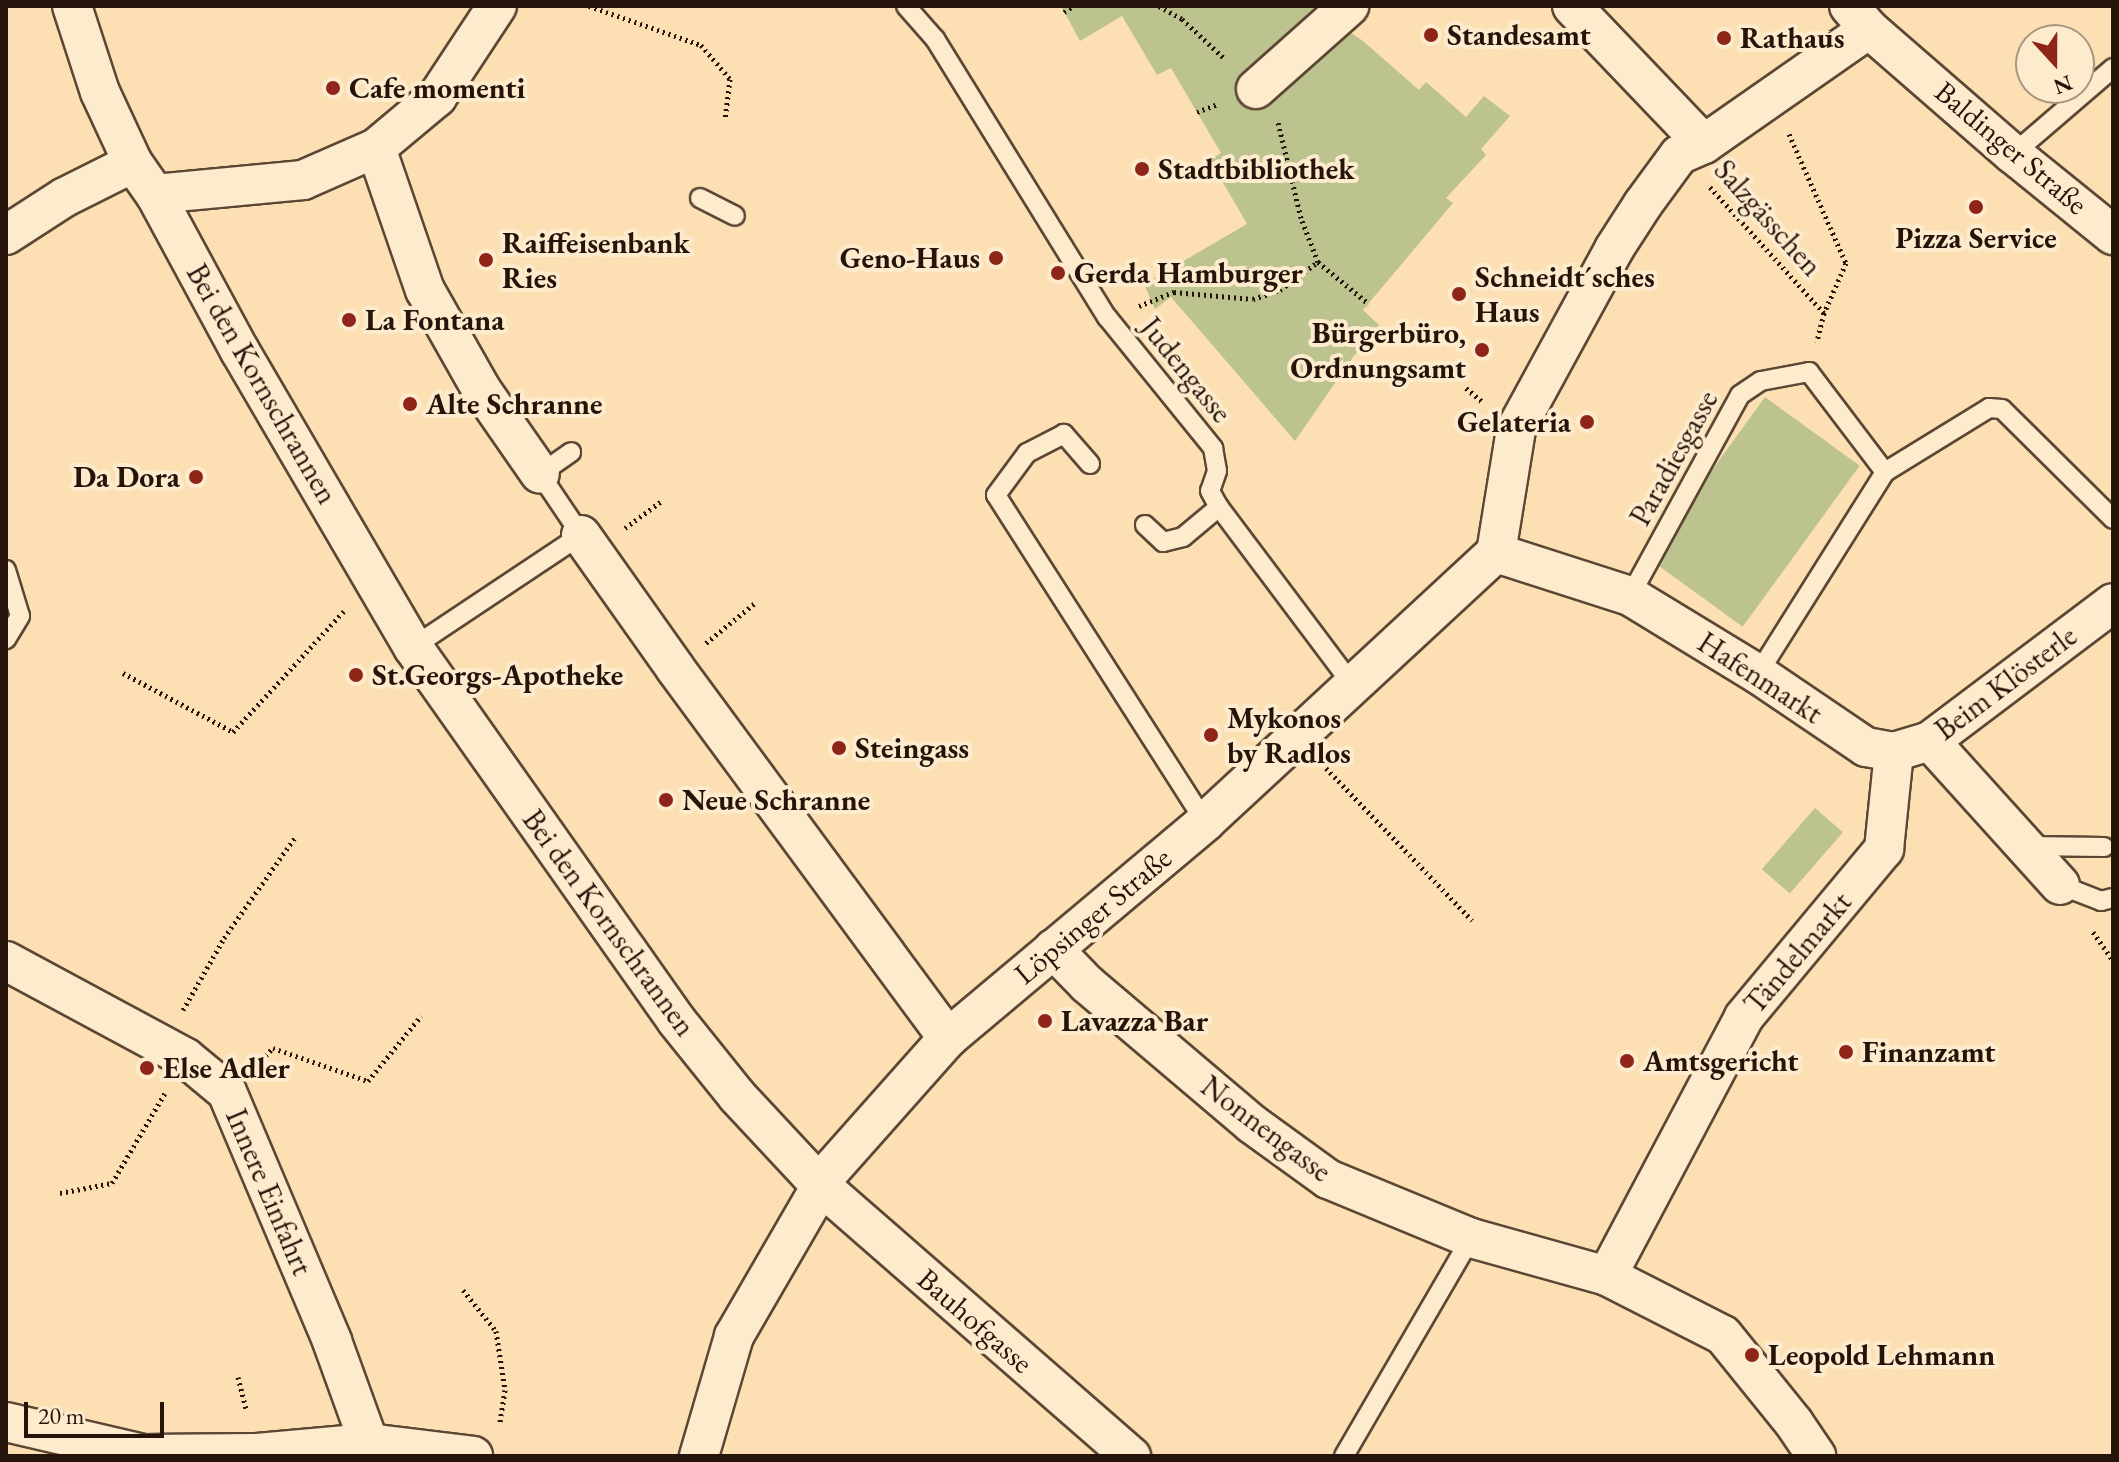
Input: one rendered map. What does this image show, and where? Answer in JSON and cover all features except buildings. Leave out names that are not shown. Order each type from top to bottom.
[{"type":"street","name":"Bei den Kornschrannen","points":[[72,6],[100,92],[133,163],[155,194],[240,351],[413,647],[676,1020],[737,1096],[820,1185]]},
{"type":"street","points":[[155,194],[303,180],[376,148],[437,97],[497,6]]},
{"type":"street","points":[[1256,89],[1349,6]]},
{"type":"street","points":[[1572,6],[1691,150]]},
{"type":"street","points":[[1630,596],[1496,553],[1516,429],[1614,249],[1691,150],[1773,96],[1859,17]]},
{"type":"street","name":"Baldinger Straße","points":[[1859,17],[2013,154],[2113,235]]},
{"type":"street","points":[[376,148],[425,290],[481,389],[540,474]]},
{"type":"street","points":[[6,235],[65,197],[133,163]]},
{"type":"street","points":[[581,535],[675,668],[948,1038]]},
{"type":"street","name":"Löpsinger Straße","points":[[699,1456],[734,1336],[820,1185],[948,1038],[1205,822],[1496,553]]},
{"type":"street","name":"Hafenmarkt","points":[[1630,596],[1758,674],[1866,747],[1894,752]]},
{"type":"street","name":"Beim Klösterle","points":[[1894,752],[1930,741],[2113,603]]},
{"type":"street","points":[[1930,741],[2060,885]]},
{"type":"street","name":"Tändelmarkt","points":[[1607,1276],[1744,1017],[1884,849],[1894,752]]},
{"type":"street","name":"Nonnengasse","points":[[1053,949],[1087,984],[1252,1124],[1328,1179],[1471,1238],[1607,1276],[1723,1335],[1794,1423],[1816,1456]]},
{"type":"street","name":"Innere Einfahrt","points":[[6,961],[174,1052],[227,1092],[332,1341],[369,1443]]},
{"type":"street","name":"Bauhofgasse","points":[[820,1185],[1131,1456]]},
{"type":"street","points":[[6,1422],[144,1454],[257,1453],[369,1443],[473,1456]]},
{"type":"lane","name":"Judengasse","points":[[906,6],[935,39],[1107,317],[1213,448],[1217,471],[1210,491],[1219,507]]},
{"type":"lane","points":[[2013,154],[2113,68]]},
{"type":"lane","points":[[700,198],[735,216]]},
{"type":"lane","points":[[1809,372],[1885,472]]},
{"type":"lane","name":"Paradiesgasse","points":[[1630,596],[1740,395],[1761,381],[1809,372]]},
{"type":"lane","points":[[1758,674],[1885,472],[1989,408],[2002,409],[2113,519]]},
{"type":"lane","points":[[1090,464],[1064,434],[1026,451],[996,495],[1205,822]]},
{"type":"lane","points":[[413,647],[581,535],[540,474],[571,452]]},
{"type":"lane","points":[[1145,525],[1163,542],[1183,537],[1219,507],[1354,687]]},
{"type":"lane","points":[[6,570],[20,616],[6,639]]},
{"type":"lane","points":[[2026,846],[2104,847]]},
{"type":"lane","points":[[2060,885],[2101,901],[2113,898]]},
{"type":"lane","points":[[1344,1456],[1471,1238]]},
{"type":"path","points":[[589,6],[701,45],[730,79],[725,118]]},
{"type":"path","points":[[1064,12],[1073,6]]},
{"type":"path","points":[[1159,6],[1182,19],[1256,89],[1278,120],[1301,218],[1318,262],[1369,304]]},
{"type":"path","points":[[1773,96],[1846,263],[1824,313],[1809,372]]},
{"type":"path","name":"Salzgässchen","points":[[1691,150],[1824,313]]},
{"type":"path","points":[[1107,317],[1174,292],[1253,299],[1280,290],[1318,262]]},
{"type":"path","points":[[123,673],[233,732],[374,578]]},
{"type":"path","points":[[675,668],[755,603]]},
{"type":"path","points":[[1297,738],[1472,920]]},
{"type":"path","points":[[60,1193],[112,1183],[224,938],[296,836]]},
{"type":"path","points":[[227,1092],[273,1048],[368,1081],[421,1016]]},
{"type":"path","points":[[463,1290],[496,1331],[505,1390],[499,1430]]},
{"type":"green space","points":[[1061,6],[1311,6],[1363,41],[1419,90],[1426,82],[1466,117],[1484,96],[1510,116],[1481,149],[1486,155],[1446,198],[1453,203],[1363,310],[1381,327],[1353,357],[1295,441],[1171,297],[1155,309],[1144,284],[1247,224],[1210,160],[1221,153],[1171,68],[1157,75],[1122,16],[1080,41]]},
{"type":"green space","points":[[1765,397],[1860,466],[1743,627],[1648,558]]},
{"type":"green space","points":[[1815,808],[1843,832],[1790,893],[1762,869]]},
{"type":"place","name":"Standesamt","points":[[1431,35]]},
{"type":"place","name":"Rathaus","points":[[1724,38]]},
{"type":"place","name":"Cafe momenti","points":[[333,88]]},
{"type":"place","name":"Stadtbibliothek","points":[[1142,169]]},
{"type":"place","name":"Pizza Service","points":[[1976,207]]},
{"type":"place","name":"Geno-Haus","points":[[996,258]]},
{"type":"place","name":"Raiffeisenbank Ries","points":[[486,260]]},
{"type":"place","name":"Gerda Hamburger","points":[[1058,273]]},
{"type":"place","name":"Schneidt´sches Haus","points":[[1459,294]]},
{"type":"place","name":"La Fontana","points":[[349,320]]},
{"type":"place","name":"Bürgerbüro, Ordnungsamt","points":[[1482,350]]},
{"type":"place","name":"Alte Schranne","points":[[410,404]]},
{"type":"place","name":"Gelateria","points":[[1587,422]]},
{"type":"place","name":"Da Dora","points":[[196,477]]},
{"type":"place","name":"St.Georgs-Apotheke","points":[[356,675]]},
{"type":"place","name":"Mykonos by Radlos","points":[[1211,735]]},
{"type":"place","name":"Steingass","points":[[839,748]]},
{"type":"place","name":"Neue Schranne","points":[[666,800]]},
{"type":"place","name":"Lavazza Bar","points":[[1045,1021]]},
{"type":"place","name":"Finanzamt","points":[[1846,1052]]},
{"type":"place","name":"Amtsgericht","points":[[1627,1061]]},
{"type":"place","name":"Else Adler","points":[[147,1068]]},
{"type":"place","name":"Leopold Lehmann","points":[[1752,1355]]}]
